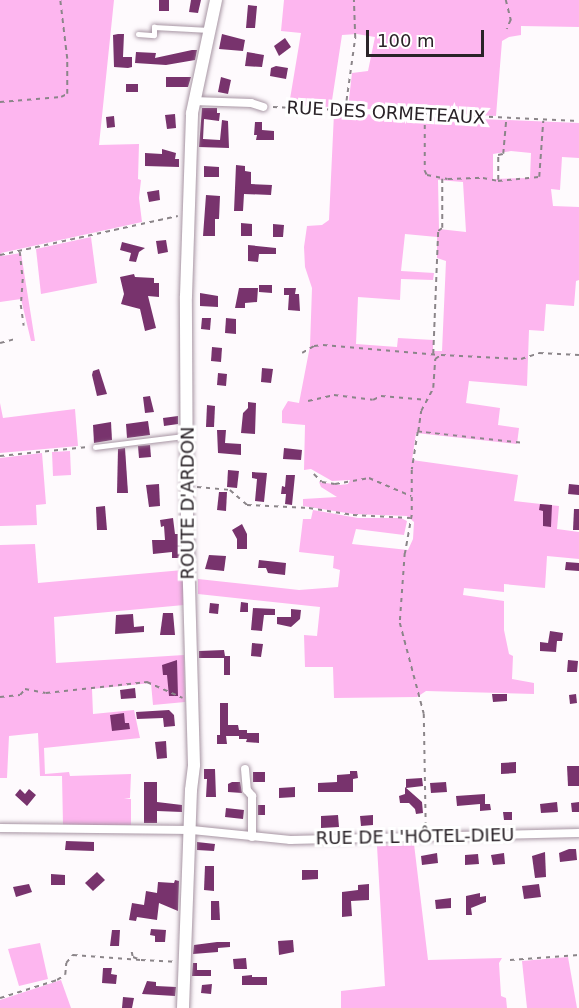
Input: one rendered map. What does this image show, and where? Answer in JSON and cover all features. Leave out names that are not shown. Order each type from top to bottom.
[{"type":"street","name":"ROUTE D'ARDON","points":[[183,1008],[192,830],[194,700],[190,675],[186,296],[193,101],[216,0]]},
{"type":"street","name":"RUE DES ORMETEAUX","points":[[193,101],[251,103],[263,107]]},
{"type":"street","points":[[245,769],[247,790],[252,796],[252,837]]},
{"type":"street","name":"RUE DE L'HÔTEL-DIEU","points":[[0,828],[192,830],[301,840],[579,833]]},
{"type":"lane","points":[[138,34],[154,35],[154,27],[210,30]]},
{"type":"lane","points":[[94,447],[187,436]]},
{"type":"path","points":[[0,102],[61,97],[67,94],[67,58],[60,0]]},
{"type":"path","points":[[345,111],[355,38],[354,0]]},
{"type":"path","points":[[506,0],[511,20],[507,29]]},
{"type":"path","name":"RUE DES ORMETEAUX","points":[[263,107],[579,121]]},
{"type":"path","points":[[425,115],[425,171],[427,175],[498,181],[539,177],[543,120]]},
{"type":"path","points":[[498,181],[498,154],[504,154],[506,119]]},
{"type":"path","points":[[432,354],[438,231],[442,228],[442,178]]},
{"type":"path","points":[[0,255],[190,213]]},
{"type":"path","points":[[20,251],[23,279],[21,305],[24,326]]},
{"type":"path","points":[[0,343],[15,339]]},
{"type":"path","points":[[302,352],[314,346],[323,345],[521,359],[539,353],[579,355]]},
{"type":"path","points":[[426,837],[424,714],[400,623],[411,518],[412,470],[422,411],[433,388],[435,359],[441,355]]},
{"type":"path","points":[[308,401],[334,395],[373,400],[381,396],[429,400]]},
{"type":"path","points":[[418,432],[520,443]]},
{"type":"path","points":[[0,456],[94,447]]},
{"type":"path","points":[[314,474],[322,482],[335,484],[369,478],[412,497]]},
{"type":"path","points":[[188,486],[230,490],[247,506],[309,508],[353,515],[411,518]]},
{"type":"path","points":[[0,697],[20,695],[25,689],[46,693],[147,682],[194,700]]},
{"type":"path","points":[[132,952],[133,957],[141,960]]},
{"type":"path","points":[[510,960],[579,955]]},
{"type":"path","points":[[0,998],[57,980],[64,975],[66,963],[73,956],[185,963]]},
{"type":"shaded area","points":[[0,0],[114,0],[99,145],[139,144],[138,179],[141,180],[139,198],[142,222],[1,253],[2,256],[21,253],[35,341],[31,341],[21,299],[0,302]]},
{"type":"shaded area","points":[[284,0],[579,0],[579,27],[521,26],[521,35],[502,41],[496,116],[348,108],[352,73],[368,71],[375,37],[357,34],[342,35],[331,107],[289,105],[301,33],[281,31]]},
{"type":"shaded area","points":[[334,113],[579,123],[579,158],[562,157],[560,190],[551,189],[553,206],[579,207],[579,280],[576,281],[574,306],[546,304],[544,331],[529,330],[527,386],[469,381],[466,403],[500,408],[498,425],[519,428],[517,444],[416,433],[412,460],[518,475],[514,501],[559,506],[557,529],[579,532],[579,559],[547,556],[545,588],[504,584],[504,592],[464,588],[463,595],[504,601],[504,630],[509,654],[513,656],[512,679],[534,683],[534,694],[426,691],[417,697],[334,698],[333,667],[305,667],[304,635],[317,636],[320,607],[198,594],[198,579],[299,590],[338,587],[340,570],[333,568],[334,556],[299,552],[303,519],[311,519],[313,510],[358,518],[401,518],[407,521],[404,535],[356,529],[352,544],[408,550],[413,539],[414,522],[407,516],[353,514],[303,506],[303,499],[337,497],[321,487],[319,482],[340,485],[348,484],[350,480],[332,481],[311,469],[304,470],[305,425],[282,423],[282,411],[288,401],[299,403],[310,346],[312,288],[305,267],[304,247],[307,226],[322,225],[329,220]],"holes":[[[511,151],[531,153],[530,178],[493,179],[493,154]],[[438,180],[463,182],[466,232],[439,229]],[[405,234],[437,237],[437,258],[446,261],[442,351],[433,351],[433,340],[398,338],[397,347],[356,344],[358,297],[400,300],[401,279],[433,280],[434,273],[401,271]]]},
{"type":"shaded area","points":[[91,237],[97,283],[41,294],[36,249]]},
{"type":"shaded area","points":[[0,403],[3,418],[75,409],[78,446],[0,453]]},
{"type":"shaded area","points":[[70,451],[71,475],[53,476],[52,452]]},
{"type":"shaded area","points":[[42,453],[46,504],[36,505],[37,525],[0,526],[0,458]]},
{"type":"shaded area","points":[[35,544],[38,583],[183,570],[184,605],[54,617],[56,663],[184,655],[185,702],[153,705],[151,683],[92,689],[93,714],[134,710],[140,738],[44,748],[45,774],[69,772],[70,776],[131,774],[130,798],[124,799],[131,799],[131,825],[63,825],[62,776],[40,776],[38,733],[9,736],[7,778],[0,778],[0,545]]},
{"type":"shaded area","points":[[414,844],[428,960],[502,958],[499,963],[501,996],[506,998],[507,1008],[341,1008],[341,991],[385,986],[377,846]]},
{"type":"shaded area","points":[[40,943],[48,979],[19,986],[8,949]]},
{"type":"shaded area","points":[[568,957],[577,1008],[527,1008],[522,961]]},
{"type":"shaded area","points":[[61,980],[71,1008],[0,1008],[0,1000]]},
{"type":"building","points":[[159,0],[169,0],[169,11],[159,11]]},
{"type":"building","points":[[191,0],[201,0],[198,13],[189,12]]},
{"type":"building","points":[[248,5],[257,6],[255,28],[246,28]]},
{"type":"building","points":[[124,34],[123,57],[132,57],[132,67],[114,67],[113,35]]},
{"type":"building","points":[[222,34],[245,40],[243,51],[219,49]]},
{"type":"building","points":[[285,38],[291,47],[279,56],[274,46]]},
{"type":"building","points":[[197,50],[195,60],[166,65],[135,63],[136,52],[156,53],[155,58]]},
{"type":"building","points":[[247,52],[264,55],[262,67],[245,66]]},
{"type":"building","points":[[276,66],[288,68],[286,79],[270,76],[271,68]]},
{"type":"building","points":[[166,77],[191,77],[188,87],[166,87]]},
{"type":"building","points":[[221,77],[231,80],[228,94],[218,92]]},
{"type":"building","points":[[126,84],[138,84],[138,92],[126,92]]},
{"type":"building","points":[[202,108],[217,108],[217,113],[220,113],[219,121],[204,119],[203,139],[220,140],[222,120],[228,121],[229,148],[199,147]]},
{"type":"building","points":[[175,114],[176,128],[167,129],[165,115]]},
{"type":"building","points":[[114,116],[115,127],[107,128],[106,117]]},
{"type":"building","points":[[255,122],[262,122],[262,130],[274,131],[274,140],[256,140]]},
{"type":"building","points":[[162,149],[176,153],[175,159],[179,159],[179,167],[145,166],[145,153],[162,154]]},
{"type":"building","points":[[236,165],[245,166],[245,171],[251,172],[251,184],[272,185],[271,195],[244,194],[243,211],[234,211]]},
{"type":"building","points":[[204,166],[219,167],[219,177],[204,177]]},
{"type":"building","points":[[159,190],[160,200],[149,202],[147,192]]},
{"type":"building","points":[[206,195],[220,196],[219,219],[215,219],[215,236],[203,236]]},
{"type":"building","points":[[241,223],[252,224],[252,236],[241,236]]},
{"type":"building","points":[[273,224],[284,225],[283,237],[273,237]]},
{"type":"building","points":[[166,240],[168,252],[158,254],[156,241]]},
{"type":"building","points":[[122,242],[145,248],[139,252],[136,262],[129,261],[131,253],[120,250]]},
{"type":"building","points":[[248,245],[276,248],[276,254],[259,254],[258,262],[248,261]]},
{"type":"building","points":[[134,274],[135,277],[154,278],[154,283],[159,283],[159,297],[148,296],[156,328],[145,331],[140,309],[121,304],[124,294],[120,277]]},
{"type":"building","points":[[259,285],[272,285],[272,293],[259,292]]},
{"type":"building","points":[[239,288],[258,288],[257,302],[245,303],[245,308],[235,308]]},
{"type":"building","points":[[284,288],[296,288],[295,294],[299,294],[300,311],[288,310],[289,295],[284,295]]},
{"type":"building","points":[[200,293],[218,296],[218,307],[200,306]]},
{"type":"building","points":[[202,318],[211,318],[210,330],[201,329]]},
{"type":"building","points":[[226,318],[236,319],[236,334],[225,333]]},
{"type":"building","points":[[212,347],[222,348],[221,362],[211,361]]},
{"type":"building","points":[[262,368],[273,369],[271,383],[261,382]]},
{"type":"building","points":[[99,369],[107,394],[97,396],[92,375],[93,371]]},
{"type":"building","points":[[218,373],[227,374],[226,386],[217,385]]},
{"type":"building","points":[[150,396],[154,412],[145,413],[143,397]]},
{"type":"building","points":[[248,402],[256,403],[255,434],[241,433],[243,413],[248,408]]},
{"type":"building","points":[[207,405],[215,406],[214,427],[206,427]]},
{"type":"building","points":[[178,416],[178,424],[164,426],[163,418]]},
{"type":"building","points":[[148,421],[150,435],[127,438],[126,424]]},
{"type":"building","points":[[111,422],[112,440],[94,443],[93,425]]},
{"type":"building","points":[[217,430],[226,430],[225,443],[241,444],[241,455],[218,453]]},
{"type":"building","points":[[150,445],[151,457],[139,458],[138,446]]},
{"type":"building","points":[[125,448],[128,493],[117,493],[118,449]]},
{"type":"building","points":[[284,448],[302,450],[301,460],[283,459]]},
{"type":"building","points":[[228,470],[239,471],[237,488],[227,487]]},
{"type":"building","points":[[252,472],[267,473],[264,502],[255,501],[257,479],[252,478]]},
{"type":"building","points":[[286,475],[295,475],[292,505],[285,504],[286,494],[281,494],[282,486],[285,487]]},
{"type":"building","points":[[159,484],[160,506],[149,507],[146,485]]},
{"type":"building","points":[[569,484],[579,485],[579,495],[568,494]]},
{"type":"building","points":[[219,492],[227,492],[226,511],[217,510]]},
{"type":"building","points":[[540,504],[552,505],[551,527],[543,526],[543,511],[539,510]]},
{"type":"building","points":[[105,506],[107,530],[97,530],[96,507]]},
{"type":"building","points":[[574,509],[579,509],[579,530],[573,530]]},
{"type":"building","points":[[173,518],[175,534],[179,534],[180,558],[172,558],[172,552],[153,554],[152,540],[165,540],[164,526],[161,527],[160,520]]},
{"type":"building","points":[[242,524],[247,534],[247,549],[237,549],[237,539],[232,530]]},
{"type":"building","points":[[209,555],[226,556],[224,571],[205,569]]},
{"type":"building","points":[[259,560],[286,563],[285,575],[268,573],[266,568],[258,568]]},
{"type":"building","points":[[566,562],[579,563],[579,571],[565,570]]},
{"type":"building","points":[[241,602],[248,603],[248,612],[240,612]]},
{"type":"building","points":[[210,603],[219,604],[218,614],[209,613]]},
{"type":"building","points":[[253,608],[275,609],[275,615],[264,615],[262,631],[251,630]]},
{"type":"building","points":[[291,609],[301,610],[300,619],[291,627],[277,624],[277,617],[291,617]]},
{"type":"building","points":[[163,613],[173,613],[175,635],[160,635]]},
{"type":"building","points":[[133,614],[134,627],[144,626],[144,632],[115,634],[116,615]]},
{"type":"building","points":[[550,631],[563,633],[562,641],[557,641],[556,652],[540,651],[540,642],[548,643]]},
{"type":"building","points":[[252,643],[263,644],[261,657],[251,656]]},
{"type":"building","points":[[224,650],[225,656],[230,656],[230,675],[224,675],[224,658],[199,658],[199,651]]},
{"type":"building","points":[[177,660],[178,696],[169,696],[167,675],[163,675],[162,665]]},
{"type":"building","points":[[568,660],[578,661],[577,672],[567,672]]},
{"type":"building","points":[[135,688],[136,698],[121,699],[120,690]]},
{"type":"building","points":[[492,694],[507,694],[507,701],[493,702]]},
{"type":"building","points":[[576,694],[577,703],[570,704],[569,695]]},
{"type":"building","points":[[220,703],[228,703],[228,725],[238,725],[239,730],[247,730],[247,733],[259,733],[259,743],[246,742],[247,739],[239,739],[239,736],[226,736],[227,744],[217,744],[217,735],[220,735]]},
{"type":"building","points":[[169,710],[174,715],[175,726],[164,727],[163,718],[137,719],[136,712]]},
{"type":"building","points":[[124,713],[125,723],[129,723],[130,729],[112,731],[110,715]]},
{"type":"building","points":[[166,741],[167,758],[157,759],[155,742]]},
{"type":"building","points":[[516,762],[516,773],[501,774],[501,763]]},
{"type":"building","points":[[567,766],[579,766],[579,786],[568,786]]},
{"type":"building","points":[[204,769],[215,769],[216,797],[206,797],[207,779],[204,779]]},
{"type":"building","points":[[350,771],[357,771],[358,778],[353,779],[353,792],[318,792],[318,783],[337,782],[337,775],[350,774]]},
{"type":"building","points":[[253,772],[265,772],[265,782],[253,782]]},
{"type":"building","points":[[422,778],[423,786],[406,788],[406,779]]},
{"type":"building","points":[[144,782],[157,782],[157,802],[182,805],[182,812],[157,811],[157,823],[144,823]]},
{"type":"building","points":[[240,782],[242,793],[228,792],[228,784]]},
{"type":"building","points":[[446,782],[447,792],[431,793],[430,783]]},
{"type":"building","points":[[295,787],[295,797],[279,798],[279,788]]},
{"type":"building","points":[[405,787],[422,802],[423,813],[416,814],[415,809],[409,803],[400,803],[399,796],[405,794]]},
{"type":"building","points":[[20,789],[25,794],[29,789],[36,795],[27,806],[15,795]]},
{"type":"building","points":[[485,794],[485,804],[490,804],[491,810],[480,811],[480,804],[457,806],[456,796]]},
{"type":"building","points":[[557,802],[558,812],[541,813],[540,804]]},
{"type":"building","points":[[579,802],[579,812],[572,812],[571,803]]},
{"type":"building","points":[[258,805],[265,805],[265,815],[258,815]]},
{"type":"building","points":[[226,808],[244,810],[243,819],[225,817]]},
{"type":"building","points":[[503,812],[512,812],[512,820],[504,820]]},
{"type":"building","points":[[338,815],[339,827],[321,828],[321,816]]},
{"type":"building","points":[[373,815],[373,825],[361,826],[360,816]]},
{"type":"building","points":[[66,841],[94,842],[94,851],[65,850]]},
{"type":"building","points":[[197,842],[215,844],[214,851],[197,850]]},
{"type":"building","points":[[576,849],[577,860],[560,862],[559,853]]},
{"type":"building","points":[[545,852],[546,877],[535,878],[532,856]]},
{"type":"building","points":[[437,853],[438,863],[422,865],[421,856]]},
{"type":"building","points":[[504,853],[505,864],[493,865],[491,855]]},
{"type":"building","points":[[478,854],[479,864],[465,865],[465,855]]},
{"type":"building","points":[[205,866],[214,866],[214,891],[204,890]]},
{"type":"building","points":[[302,870],[318,870],[318,879],[302,880]]},
{"type":"building","points":[[97,872],[105,880],[93,891],[85,883]]},
{"type":"building","points":[[51,874],[65,875],[65,885],[51,885]]},
{"type":"building","points":[[175,880],[179,881],[178,911],[159,903],[157,920],[137,917],[136,921],[129,920],[132,903],[144,905],[146,891],[157,893],[158,882],[174,883]]},
{"type":"building","points":[[29,884],[32,892],[16,897],[13,887]]},
{"type":"building","points":[[369,884],[369,900],[351,901],[352,916],[342,917],[342,892],[358,890],[358,885]]},
{"type":"building","points":[[539,884],[541,897],[524,899],[522,886]]},
{"type":"building","points":[[480,893],[480,897],[486,896],[486,902],[471,908],[472,915],[466,915],[466,896]]},
{"type":"building","points":[[451,898],[451,908],[436,909],[435,900]]},
{"type":"building","points":[[211,901],[219,901],[220,920],[211,920]]},
{"type":"building","points":[[151,929],[166,930],[165,942],[155,942],[155,936],[150,935]]},
{"type":"building","points":[[112,930],[120,930],[119,946],[110,946]]},
{"type":"building","points":[[293,940],[294,952],[279,955],[278,941]]},
{"type":"building","points":[[230,942],[230,947],[218,948],[218,952],[193,954],[194,945]]},
{"type":"building","points":[[246,958],[247,969],[234,969],[233,959]]},
{"type":"building","points":[[193,963],[197,963],[197,970],[211,970],[211,976],[192,976]]},
{"type":"building","points":[[103,968],[112,968],[111,974],[117,975],[116,984],[102,983]]},
{"type":"building","points":[[252,975],[252,977],[267,977],[267,985],[242,985],[242,976]]},
{"type":"building","points":[[147,981],[156,982],[156,986],[176,987],[175,996],[142,994]]},
{"type":"building","points":[[212,984],[211,994],[201,993],[202,985]]},
{"type":"building","points":[[123,997],[134,998],[132,1008],[122,1008]]}]
